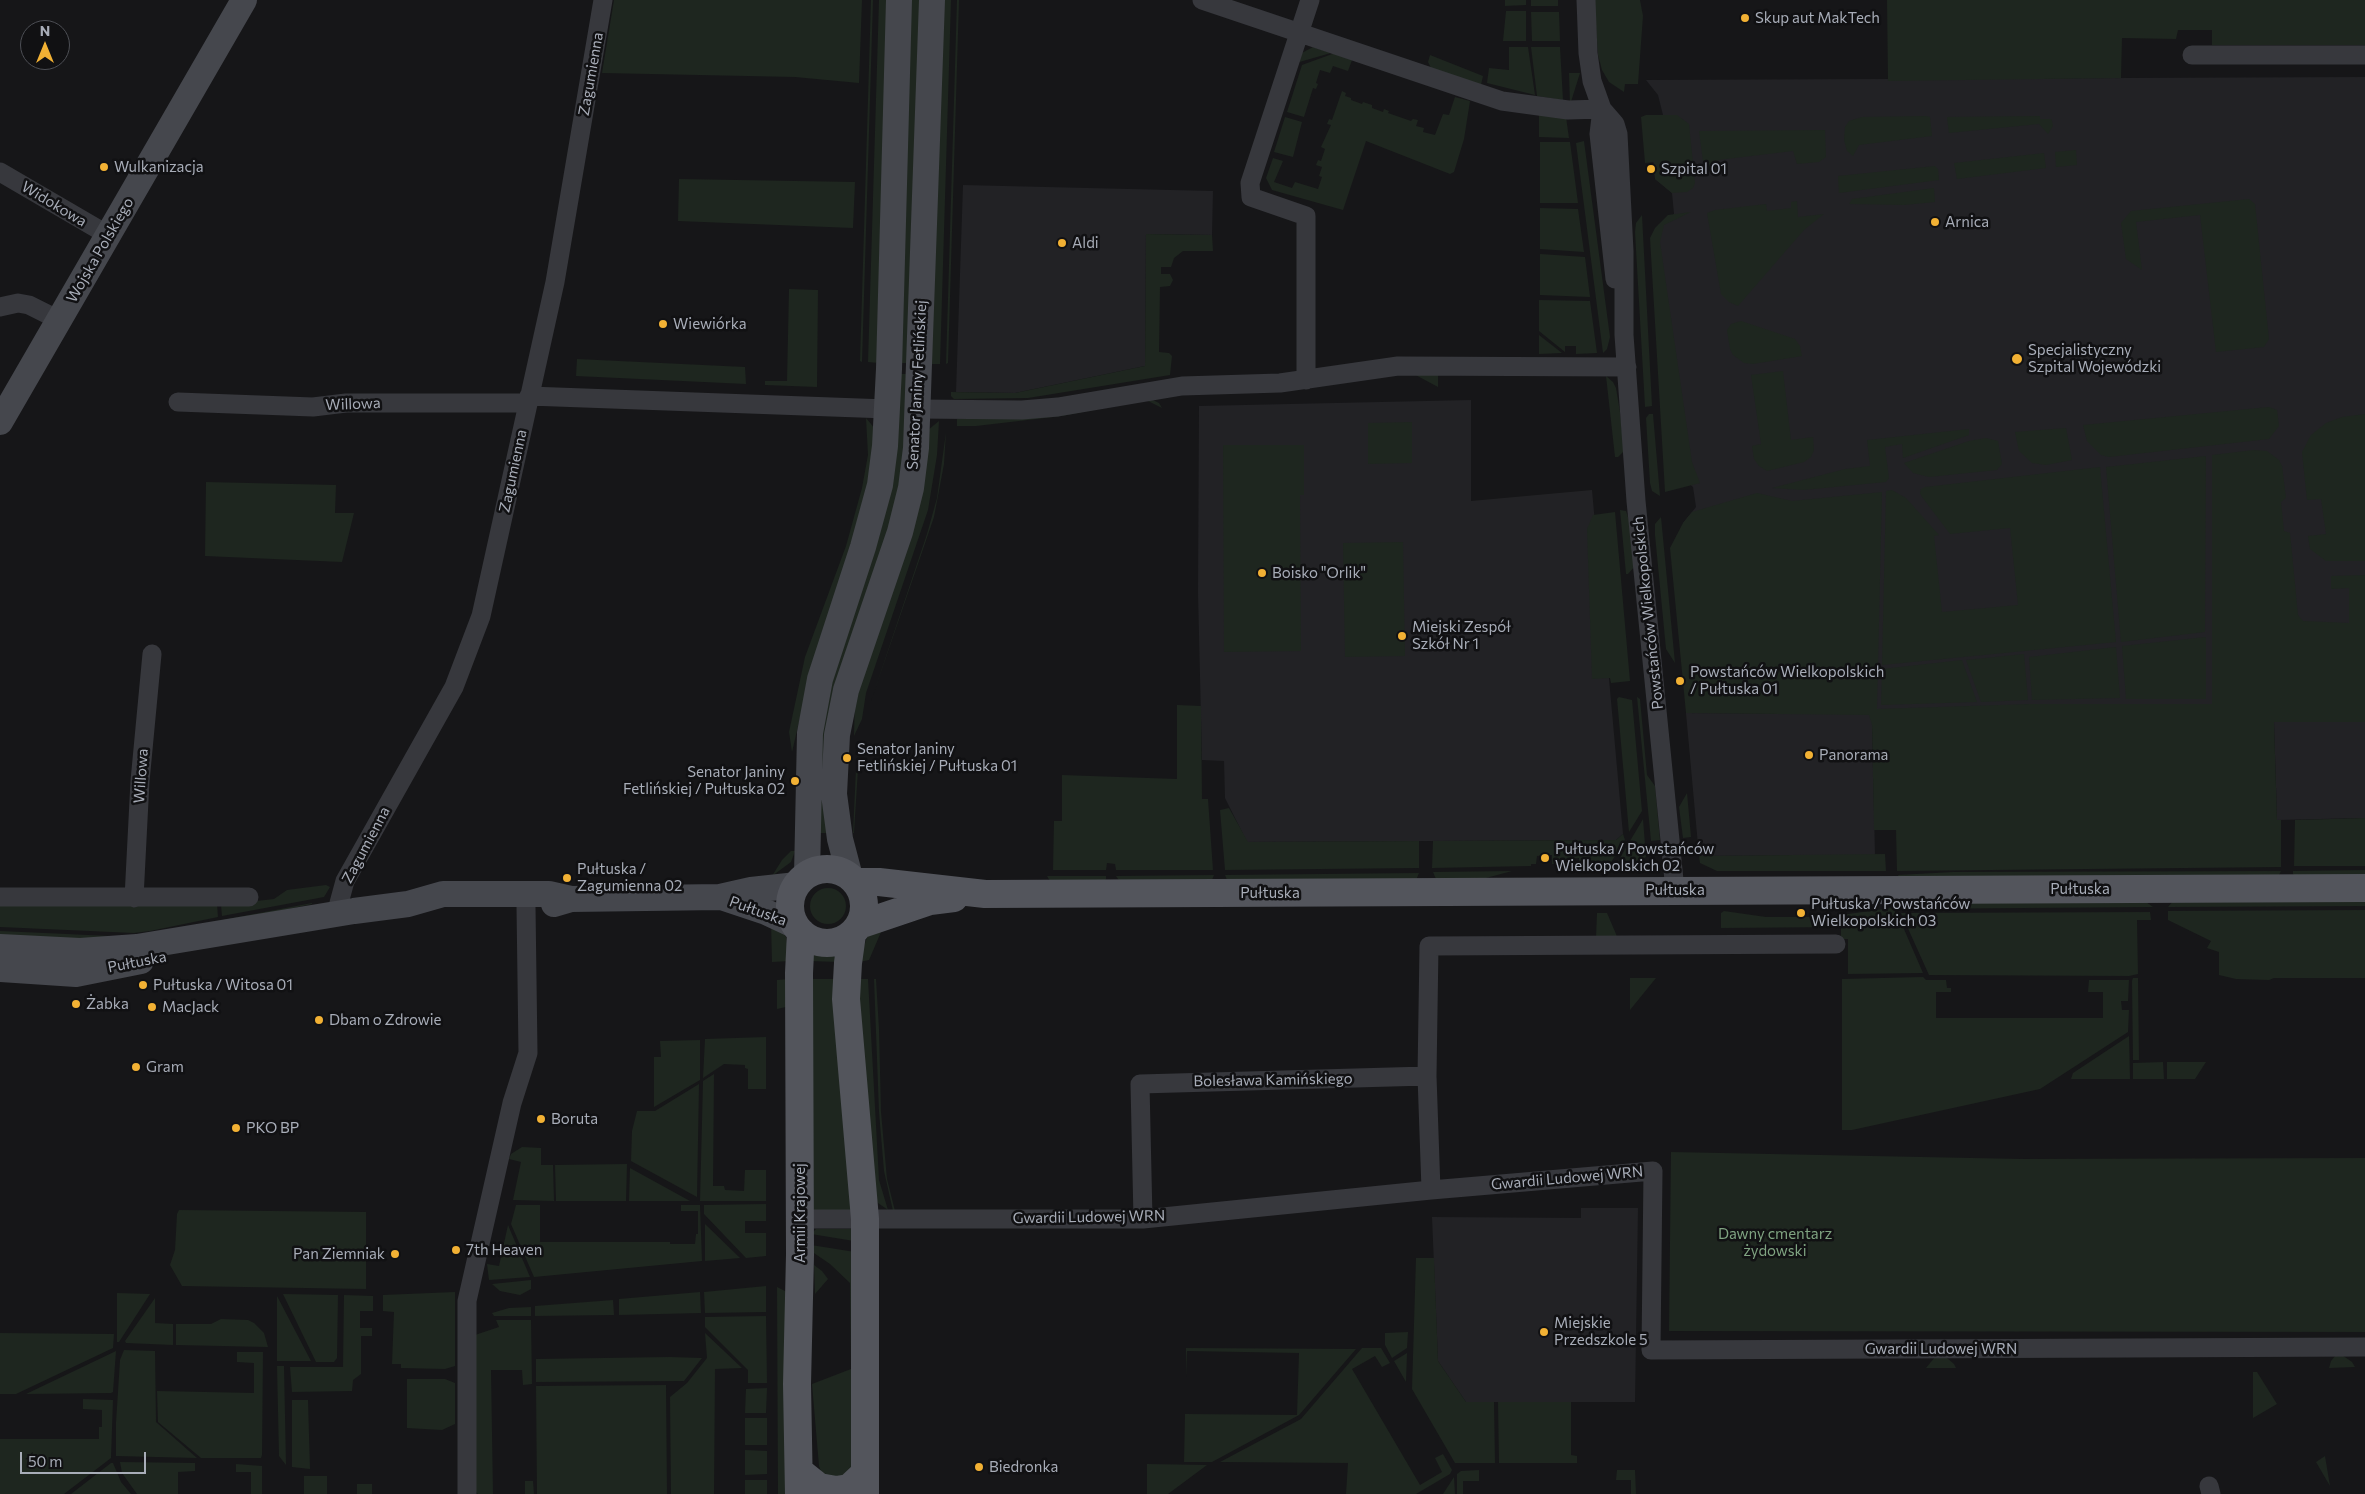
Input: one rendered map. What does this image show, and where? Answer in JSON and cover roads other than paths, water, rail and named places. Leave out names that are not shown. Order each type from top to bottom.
[{"type":"main road","name":"Wojska Polskiego","points":[[0,422],[244,0]]},
{"type":"main road","name":"Senator Janiny Fetlińskiej","points":[[802,880],[810,733],[820,679],[863,547],[880,485],[887,409],[899,0]]},
{"type":"main road","name":"Senator Janiny Fetlińskiej","points":[[852,880],[840,839],[834,794],[838,735],[846,690],[905,513],[916,448],[932,0]]},
{"type":"main road","points":[[799,1482],[836,1490],[865,1484],[865,1219],[846,999],[848,963],[856,929],[863,916],[863,898],[852,880],[833,870],[824,869],[802,880],[793,892],[790,909],[799,929],[817,942],[836,942],[856,929]]},
{"type":"main road","name":"Pułtuska","points":[[0,947],[80,951],[137,947],[184,937],[270,926],[340,913],[408,904],[443,894],[549,894],[571,899],[720,897],[802,880]]},
{"type":"main road","name":"Pułtuska","points":[[852,880],[985,894],[2365,888]]},
{"type":"main road","name":"Pułtuska","points":[[856,929],[930,901],[985,894]]},
{"type":"main road","name":"Pułtuska","points":[[720,897],[766,912],[799,929]]},
{"type":"main road","name":"Pułtuska","points":[[408,904],[444,909],[550,905],[571,899]]},
{"type":"main road","name":"Pułtuska","points":[[0,969],[76,974],[208,948],[270,926]]},
{"type":"main road","name":"Armii Krajowej","points":[[799,929],[800,1219],[797,1384],[799,1482]]},
{"type":"street","name":"Zagumienna","points":[[340,913],[339,903],[345,882],[454,687],[470,648],[488,593],[528,400],[555,282],[603,0]]},
{"type":"street","points":[[1202,0],[1502,102],[1568,110],[1602,108]]},
{"type":"street","points":[[1306,380],[1306,216],[1251,197],[1250,183],[1310,0]]},
{"type":"street","name":"Powstańców Wielkopolskich","points":[[1586,0],[1588,53],[1592,81],[1602,108],[1599,134],[1609,242],[1624,335],[1636,501],[1675,890]]},
{"type":"street","points":[[2192,55],[2365,55]]},
{"type":"street","name":"Widokowa","points":[[0,172],[108,235]]},
{"type":"street","points":[[0,306],[18,303],[29,305],[60,320]]},
{"type":"street","points":[[918,409],[1022,410],[1058,407],[1182,386],[1306,380],[1372,368],[1423,364],[1627,367]]},
{"type":"street","name":"Willowa","points":[[178,402],[313,406],[346,403],[528,400],[887,409]]},
{"type":"street","name":"Willowa","points":[[134,898],[140,781],[152,654]]},
{"type":"street","points":[[0,898],[249,897]]},
{"type":"street","points":[[468,1494],[467,1300],[512,1102],[528,1052],[526,906]]},
{"type":"street","points":[[1431,1190],[1427,1076],[1429,946],[1836,944]]},
{"type":"street","name":"Bolesława Kamińskiego","points":[[1144,1219],[1140,1084],[1427,1076]]},
{"type":"street","name":"Gwardii Ludowej WRN","points":[[800,1219],[1144,1219],[1431,1190],[1653,1171],[1651,1350],[2365,1347]]},
{"type":"place","name":"Skup aut MakTech","points":[[1745,18]]},
{"type":"place","name":"Wulkanizacja","points":[[104,167]]},
{"type":"place","name":"Szpital 01","points":[[1651,169]]},
{"type":"place","name":"Arnica","points":[[1935,222]]},
{"type":"place","name":"Aldi","points":[[1062,243]]},
{"type":"place","name":"Wiewiórka","points":[[663,324]]},
{"type":"place","name":"Specjalistyczny Szpital Wojewódzki","points":[[2017,359]]},
{"type":"place","name":"Boisko \"Orlik\"","points":[[1262,573]]},
{"type":"place","name":"Miejski Zespół Szkół Nr 1","points":[[1402,636]]},
{"type":"place","name":"Powstańców Wielkopolskich / Pułtuska 01","points":[[1680,681]]},
{"type":"place","name":"Panorama","points":[[1809,755]]},
{"type":"place","name":"Senator Janiny Fetlińskiej / Pułtuska 01","points":[[847,758]]},
{"type":"place","name":"Senator Janiny Fetlińskiej / Pułtuska 02","points":[[795,781]]},
{"type":"place","name":"Pułtuska / Powstańców Wielkopolskich 02","points":[[1545,858]]},
{"type":"place","name":"Pułtuska / Zagumienna 02","points":[[567,878]]},
{"type":"place","name":"Pułtuska / Powstańców Wielkopolskich 03","points":[[1801,913]]},
{"type":"place","name":"Pułtuska / Witosa 01","points":[[143,985]]},
{"type":"place","name":"Żabka","points":[[76,1004]]},
{"type":"place","name":"MacJack","points":[[152,1007]]},
{"type":"place","name":"Dbam o Zdrowie","points":[[319,1020]]},
{"type":"place","name":"Gram","points":[[136,1067]]},
{"type":"place","name":"Boruta","points":[[541,1119]]},
{"type":"place","name":"PKO BP","points":[[236,1128]]},
{"type":"place","name":"7th Heaven","points":[[456,1250]]},
{"type":"place","name":"Pan Ziemniak","points":[[395,1254]]},
{"type":"place","name":"Miejskie Przedszkole 5","points":[[1544,1332]]},
{"type":"place","name":"Biedronka","points":[[979,1467]]},
{"type":"park label","name":"Dawny cmentarz żydowski","points":[[1775,1242]]}]
